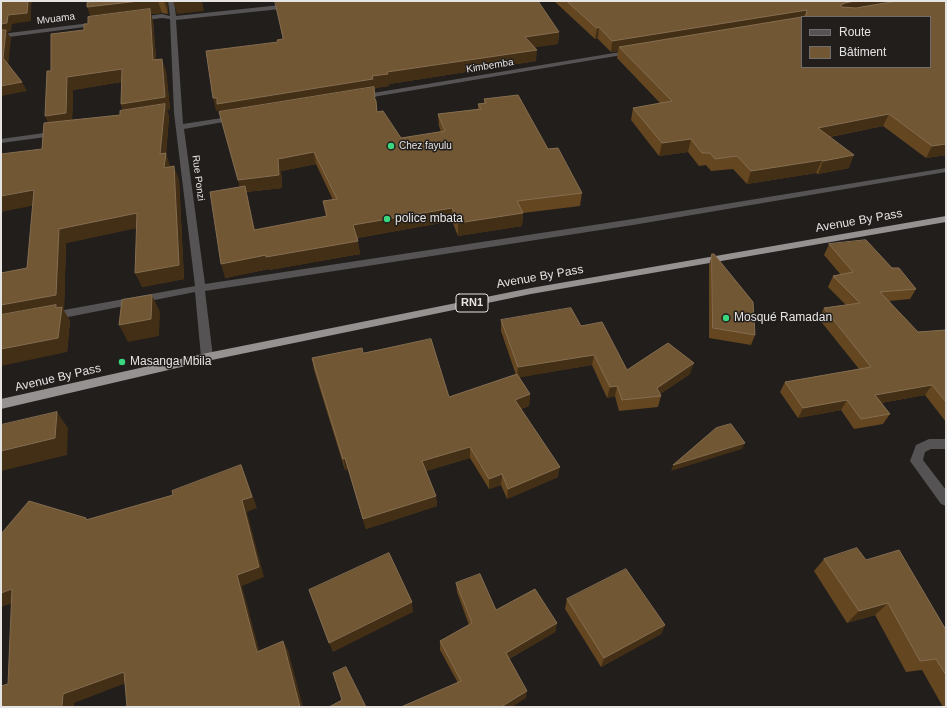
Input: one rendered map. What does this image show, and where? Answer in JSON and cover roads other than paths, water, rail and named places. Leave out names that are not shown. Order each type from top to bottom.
[{"type":"highway","name":"Avenue By Pass","points":[[1,404],[207,357],[531,291],[946,219]]},
{"type":"street","name":"Rue Ponzi","points":[[171,1],[173,18],[174,113],[181,127],[201,288],[207,357]]},
{"type":"street","points":[[133,20],[162,16],[173,18],[296,5]]},
{"type":"street","name":"Mvuama","points":[[1,36],[103,23]]},
{"type":"street","name":"Kimbemba","points":[[354,98],[637,51]]},
{"type":"street","points":[[181,127],[244,117]]},
{"type":"street","points":[[1,141],[68,131]]},
{"type":"street","points":[[47,318],[201,288],[633,222],[946,170]]},
{"type":"street","points":[[946,444],[928,444],[920,449],[916,461],[946,500]]},
{"type":"place","name":"Chez fayulu","points":[[391,146]]},
{"type":"place","name":"police mbata","points":[[387,219]]},
{"type":"place","name":"Mosqué Ramadan","points":[[726,318]]},
{"type":"place","name":"Masanga Mbila","points":[[122,362]]}]
